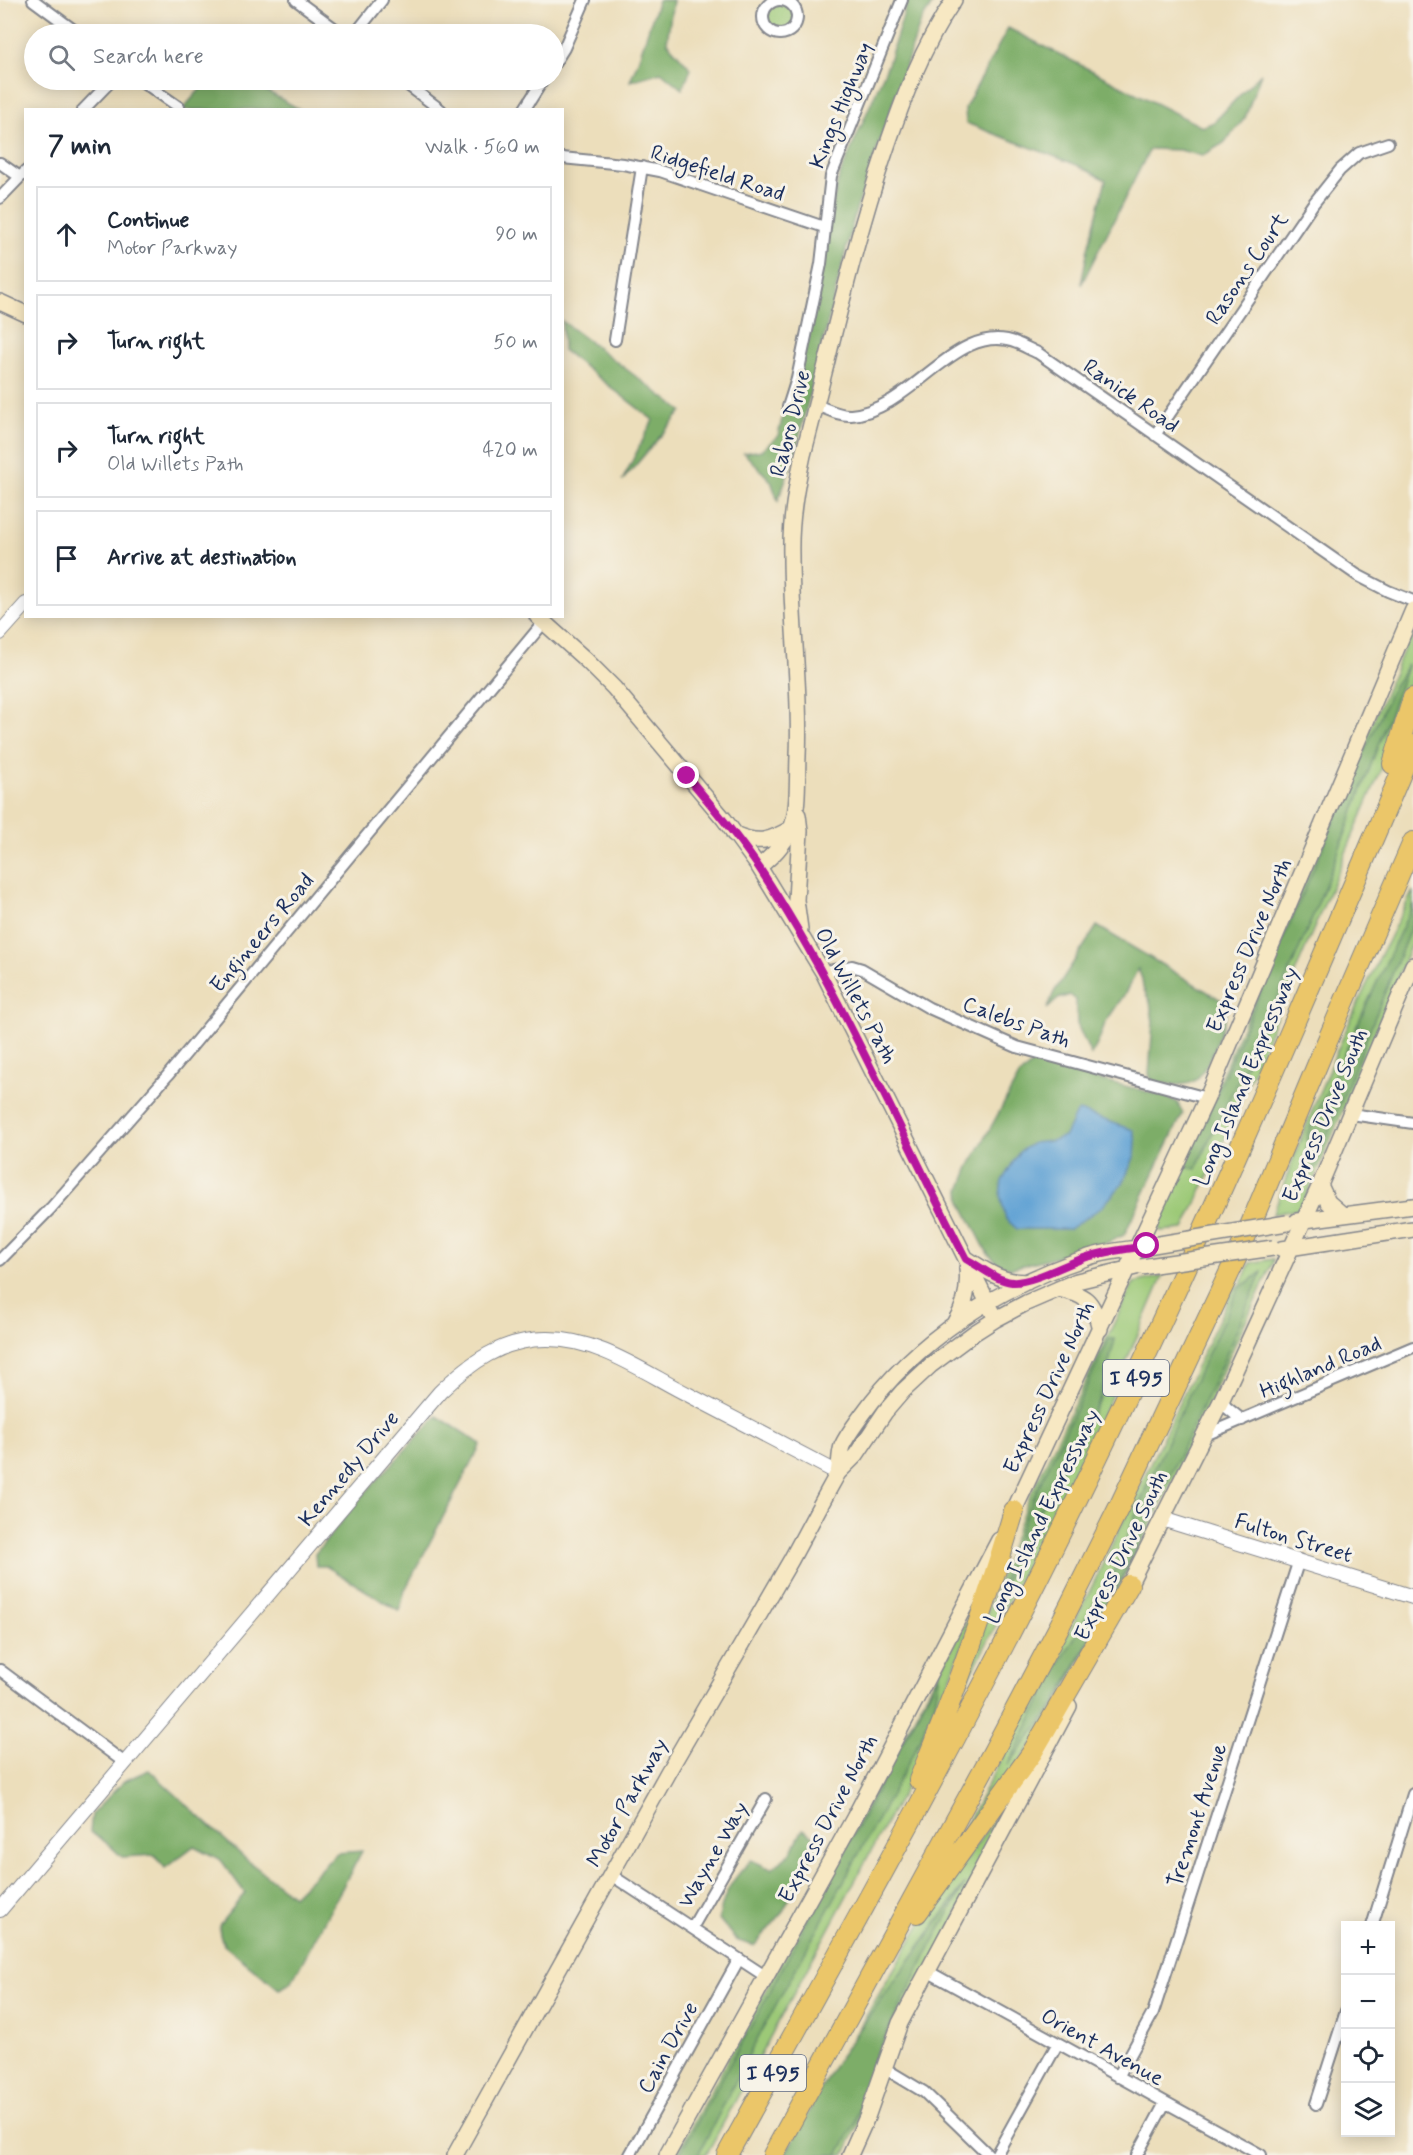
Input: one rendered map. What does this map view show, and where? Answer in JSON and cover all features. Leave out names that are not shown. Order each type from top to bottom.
[{"type":"highway","points":[[1321,961],[1390,773],[1413,698]]},
{"type":"highway","name":"Long Island Expressway","points":[[727,2155],[980,1691],[1083,1487],[1203,1234],[1413,745]]},
{"type":"highway","name":"I 495","points":[[773,2155],[993,1752],[1120,1505],[1240,1250],[1413,842]]},
{"type":"highway","points":[[1377,926],[1413,874]]},
{"type":"highway","points":[[818,1990],[915,1791],[942,1727],[989,1593],[1014,1510]]},
{"type":"highway","points":[[812,2084],[908,1926],[1040,1742],[1097,1637],[1129,1585]]},
{"type":"main road","name":"Rabro Drive","points":[[759,867],[780,848],[792,828],[796,799],[799,715],[791,564],[796,487],[852,257],[885,151],[915,70],[936,28],[954,0]]},
{"type":"main road","points":[[0,303],[24,313]]},
{"type":"main road","name":"Express Drive North","points":[[667,2155],[854,1818],[1014,1510],[1100,1329],[1135,1268],[1413,610]]},
{"type":"main road","name":"Old Willets Path","points":[[540,619],[614,688],[759,867],[823,972],[996,1319]]},
{"type":"main road","points":[[796,799],[800,831],[796,900],[801,934]]},
{"type":"main road","points":[[734,834],[749,840],[761,841],[774,838],[792,828]]},
{"type":"main road","name":"Express Drive South","points":[[850,2155],[867,2117],[900,2024],[1034,1774],[1222,1399],[1320,1185],[1413,965]]},
{"type":"main road","points":[[1320,1185],[1328,1202],[1343,1215]]},
{"type":"main road","name":"Motor Parkway","points":[[838,1473],[842,1447],[874,1397],[907,1363],[952,1326],[988,1302],[1027,1282],[1089,1257],[1111,1251],[1303,1220],[1413,1206]]},
{"type":"main road","name":"Motor Parkway","points":[[455,2155],[838,1473],[856,1455],[885,1412],[903,1391],[932,1365],[996,1319],[1077,1281],[1135,1268],[1274,1248],[1290,1249],[1413,1229]]},
{"type":"main road","points":[[966,1259],[994,1276],[1011,1282],[1027,1282]]},
{"type":"main road","points":[[952,1326],[964,1304],[969,1284],[966,1259]]},
{"type":"main road","points":[[1058,1289],[1077,1293],[1092,1304],[1100,1329]]},
{"type":"street","points":[[33,0],[65,24]]},
{"type":"street","points":[[296,0],[328,24]]},
{"type":"street","points":[[364,24],[382,0]]},
{"type":"street","points":[[564,48],[585,0]]},
{"type":"street","name":"Kings Highway","points":[[788,407],[797,379],[821,264],[831,176],[902,0]]},
{"type":"street","points":[[85,108],[102,90]]},
{"type":"street","points":[[154,90],[179,107]]},
{"type":"street","points":[[414,90],[438,108]]},
{"type":"street","points":[[525,108],[537,90]]},
{"type":"street","name":"Rasons Court","points":[[1155,435],[1313,204],[1334,178],[1359,153],[1388,143]]},
{"type":"street","name":"Ridgefield Road","points":[[564,158],[660,171],[824,227]]},
{"type":"street","points":[[0,163],[23,174],[0,198]]},
{"type":"street","points":[[615,340],[642,167]]},
{"type":"street","name":"Ranick Road","points":[[816,405],[849,415],[870,411],[892,402],[963,347],[980,340],[999,339],[1016,342],[1038,353],[1357,575],[1413,601]]},
{"type":"street","points":[[0,633],[24,606]]},
{"type":"street","name":"Engineers Road","points":[[0,1260],[58,1200],[161,1083],[540,619]]},
{"type":"street","name":"Calebs Path","points":[[823,972],[852,966],[862,969],[929,1008],[1017,1047],[1208,1098]]},
{"type":"street","points":[[1351,1114],[1413,1123]]},
{"type":"street","name":"Kennedy Drive","points":[[0,1910],[440,1392],[479,1358],[522,1342],[547,1339],[594,1347],[838,1473]]},
{"type":"street","name":"Highland Road","points":[[1203,1436],[1413,1347]]},
{"type":"street","name":"Highland Road","points":[[1222,1399],[1226,1407],[1242,1420]]},
{"type":"street","name":"Fulton Street","points":[[1162,1519],[1413,1597]]},
{"type":"street","name":"Tremont Avenue","points":[[1118,2077],[1153,2013],[1299,1560]]},
{"type":"street","points":[[0,1670],[125,1763]]},
{"type":"street","points":[[1374,1921],[1413,1794]]},
{"type":"street","name":"Wayne Way","points":[[692,1928],[766,1799]]},
{"type":"street","points":[[611,1875],[765,1976]]},
{"type":"street","name":"Cain Drive","points":[[630,2155],[739,1959]]},
{"type":"street","name":"Orient Avenue","points":[[927,1971],[1261,2155]]},
{"type":"street","points":[[1316,2104],[1341,2026]]},
{"type":"street","points":[[996,2155],[1058,2043]]},
{"type":"street","points":[[884,2068],[924,2092],[989,2155]]},
{"type":"street","points":[[1137,2155],[1165,2103]]},
{"type":"green space","points":[[658,0],[673,0],[667,42],[691,69],[682,89],[661,72],[630,81]]},
{"type":"green space","points":[[908,0],[935,0],[921,21],[855,214],[795,453],[778,501],[771,481],[744,453],[762,450],[778,436],[839,177],[888,64]]},
{"type":"green space","points":[[780,3],[790,8],[795,18],[790,28],[780,33],[770,28],[765,18],[770,8]]},
{"type":"green space","points":[[1008,28],[1202,127],[1214,122],[1261,73],[1245,118],[1224,143],[1202,156],[1180,150],[1150,149],[1081,285],[1106,180],[1077,165],[966,123],[965,108]]},
{"type":"green space","points":[[199,90],[265,90],[297,108],[184,108]]},
{"type":"green space","points":[[564,322],[682,411],[622,481],[653,420],[564,351]]},
{"type":"green space","points":[[1413,628],[1413,674],[1380,772],[1216,1159],[1184,1229],[1160,1231],[1158,1224]]},
{"type":"green space","points":[[1408,664],[1343,840],[1290,970],[1196,1169],[1185,1167],[1391,691]]},
{"type":"green space","points":[[1413,891],[1413,939],[1318,1170],[1300,1209],[1273,1214],[1337,1050]]},
{"type":"green space","points":[[1413,904],[1413,922],[1316,1165],[1302,1187],[1308,1132]]},
{"type":"green space","points":[[1097,926],[1223,1001],[1228,1008],[1219,1038],[1203,1072],[1190,1083],[1176,1085],[1152,1081],[1149,1074],[1153,1022],[1150,1002],[1138,969],[1105,1023],[1091,1055],[1077,1024],[1076,1000],[1070,995],[1058,999],[1047,1009],[1054,992]]},
{"type":"green space","points":[[1033,1063],[1165,1096],[1177,1102],[1183,1113],[1124,1235],[1104,1244],[1012,1268],[1000,1265],[988,1254],[961,1202],[960,1190],[969,1167],[1019,1076]]},
{"type":"green space","points":[[1273,1259],[1216,1385],[1208,1410],[1128,1570],[1045,1727],[952,1852],[1086,1599],[1234,1288],[1241,1284],[1250,1263]]},
{"type":"green space","points":[[1262,1272],[1223,1362],[1119,1584],[1053,1708],[1008,1765],[1059,1664],[1114,1570],[1148,1482],[1238,1289]]},
{"type":"green space","points":[[1163,1276],[1107,1406],[949,1718],[1027,1502],[1134,1283]]},
{"type":"green space","points":[[1109,1339],[1115,1339],[1100,1398],[1038,1513],[1028,1542],[997,1597],[1026,1513]]},
{"type":"green space","points":[[437,1416],[481,1444],[405,1590],[399,1611],[326,1566],[316,1566],[315,1554],[365,1493]]},
{"type":"green space","points":[[972,1611],[975,1613],[916,1768],[706,2155],[676,2155]]},
{"type":"green space","points":[[940,1672],[934,1709],[907,1766],[755,2043],[698,2155],[679,2155],[761,2008]]},
{"type":"green space","points":[[149,1770],[248,1861],[293,1896],[337,1853],[362,1851],[291,1983],[279,1989],[224,1945],[219,1925],[245,1893],[221,1860],[194,1846],[165,1868],[155,1855],[122,1857],[90,1832],[92,1814],[124,1781]]},
{"type":"green space","points":[[1014,1792],[844,2155],[784,2155],[923,1920]]},
{"type":"green space","points":[[803,1829],[820,1840],[782,1913],[754,1946],[736,1940],[719,1919],[723,1901],[730,1886],[751,1860],[771,1869],[790,1854]]},
{"type":"green space","points":[[965,1884],[874,2059],[855,2124],[838,2155],[785,2155],[835,2063]]},
{"type":"water","points":[[1079,1111],[1133,1130],[1136,1141],[1135,1155],[1123,1183],[1102,1207],[1069,1229],[1017,1229],[1006,1219],[1000,1195],[1002,1181],[1019,1152],[1033,1143],[1051,1141],[1065,1136]]},
{"type":"route","points":[[687,776],[724,819],[759,867],[823,972],[966,1259],[994,1276],[1011,1282],[1027,1282],[1089,1257],[1147,1246]]}]
